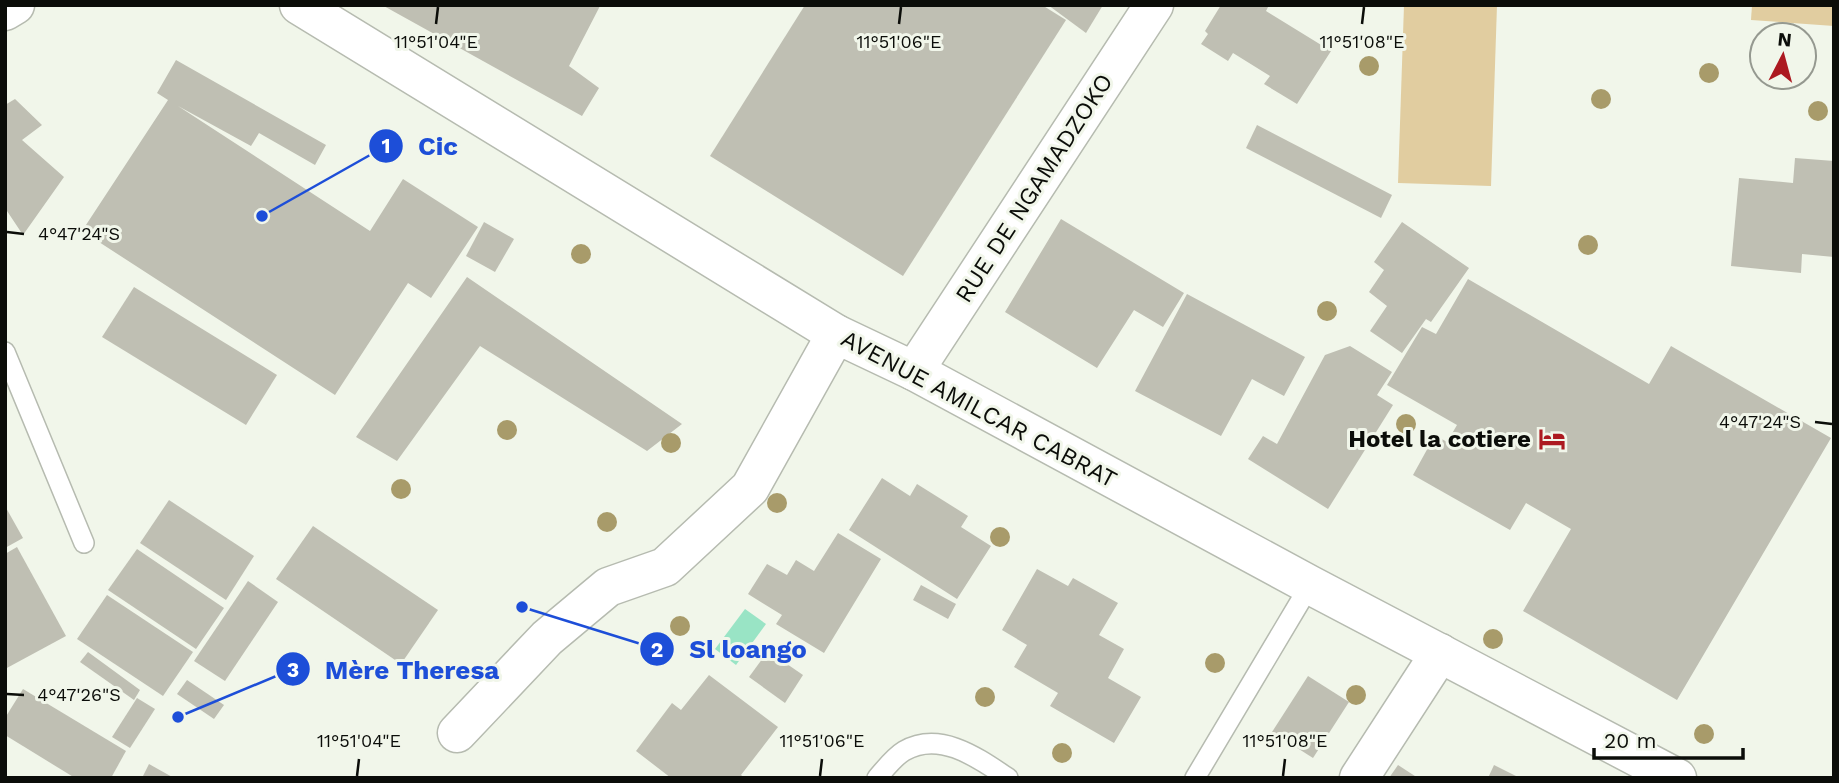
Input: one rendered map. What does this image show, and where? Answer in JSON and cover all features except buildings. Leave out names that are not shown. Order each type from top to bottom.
[{"type":"street","points":[[5,11],[15,5]]},
{"type":"street","name":"AVENUE AMILCAR CABRAT","points":[[299,5],[836,334],[914,371],[1310,585],[1677,778]]},
{"type":"street","name":"RUE DE NGAMADZOKO","points":[[914,371],[1154,5]]},
{"type":"street","points":[[457,733],[547,638],[608,587],[665,567],[750,488],[836,334]]},
{"type":"street","points":[[1359,778],[1440,653]]},
{"type":"lane","points":[[5,352],[84,542]]},
{"type":"lane","points":[[1195,778],[1310,585]]},
{"type":"lane","points":[[877,778],[902,751],[926,742],[955,747],[975,756],[1008,778]]},
{"type":"shaded area","points":[[1404,5],[1497,5],[1491,186],[1398,183]]},
{"type":"shaded area","points":[[1752,5],[1834,5],[1834,26],[1818,25],[1818,21],[1751,20]]},
{"type":"shaded area","points":[[745,609],[766,624],[736,665],[715,649]]},
{"type":"place","name":"Cic","points":[[262,216]]},
{"type":"place","name":"Hotel la cotiere","points":[[1552,439]]},
{"type":"place","name":"Sl loango","points":[[522,607]]},
{"type":"place","name":"Mère Theresa","points":[[178,717]]}]
